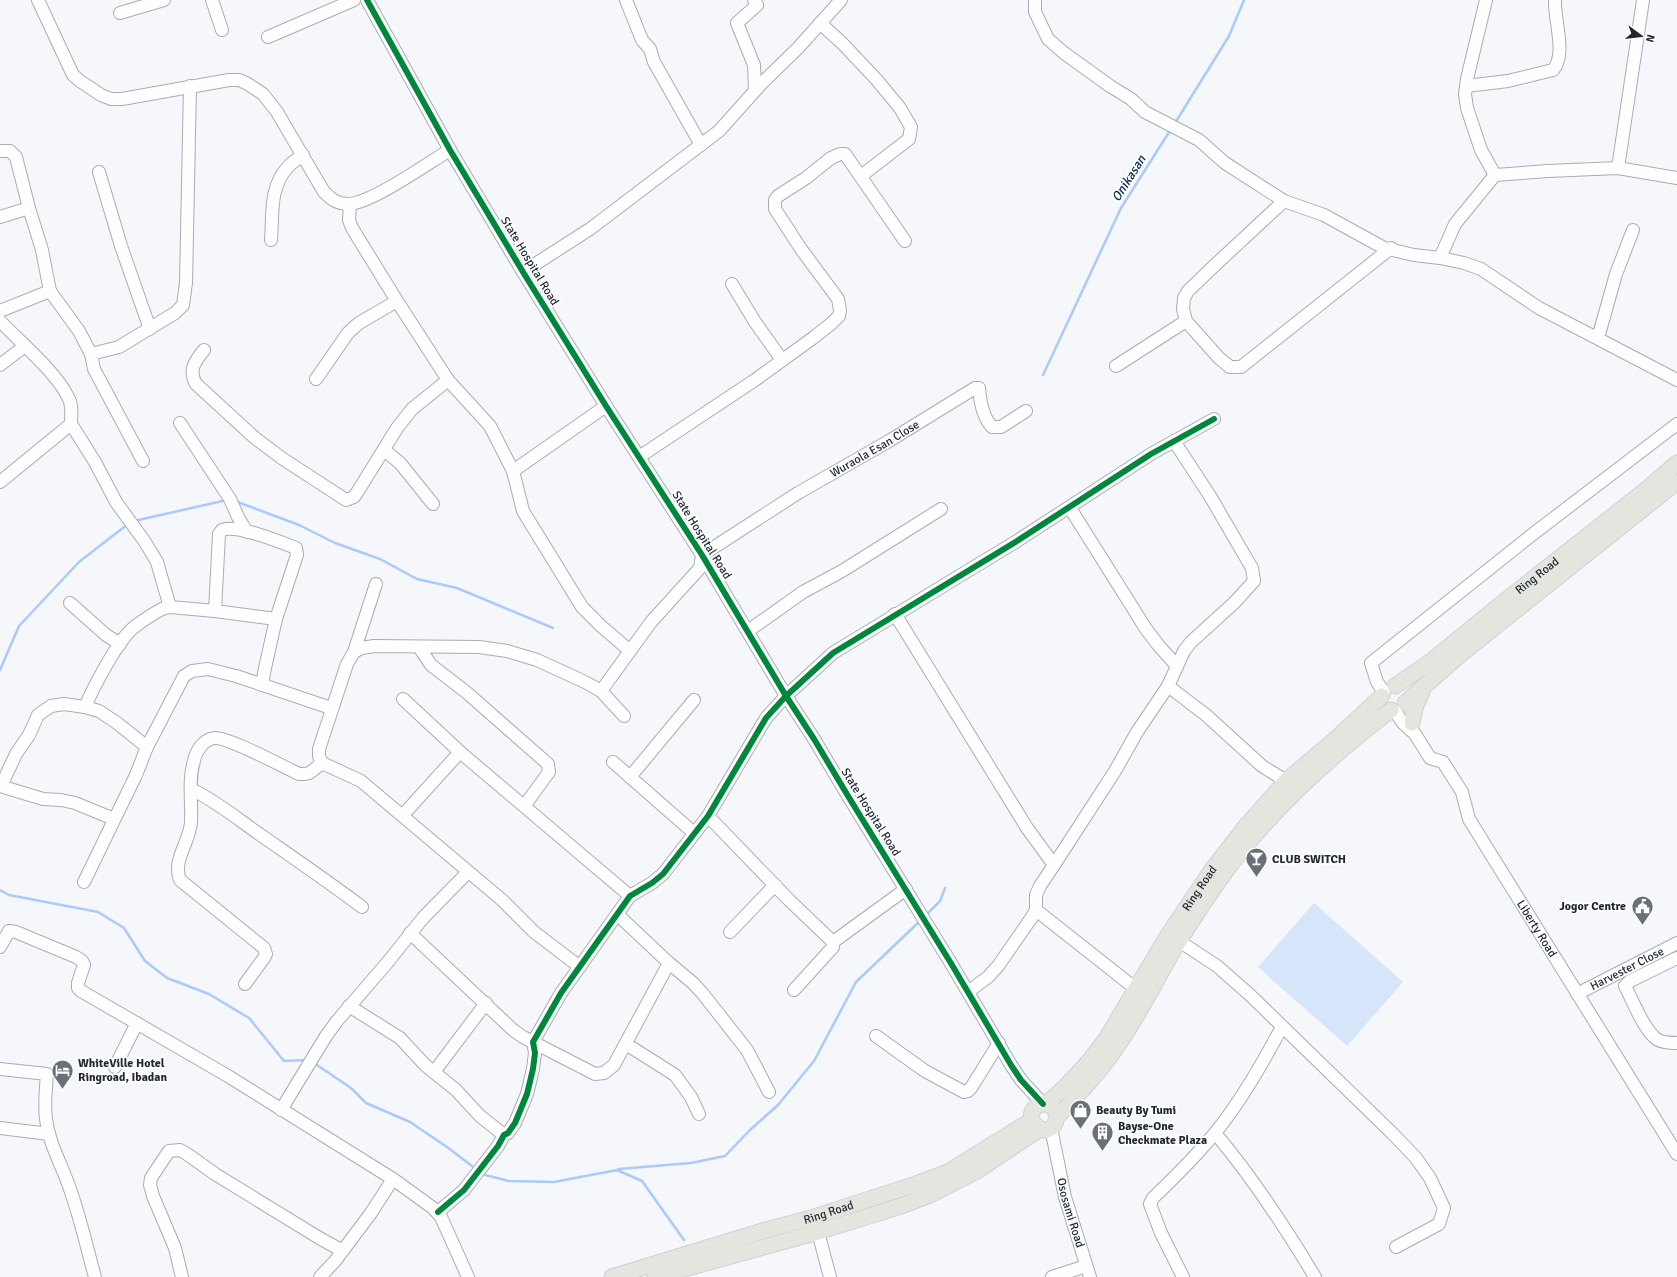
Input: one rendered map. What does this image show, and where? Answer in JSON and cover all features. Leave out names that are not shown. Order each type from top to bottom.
[{"type":"main road","name":"Ring Road","points":[[612,1277],[766,1230],[808,1219],[916,1184],[948,1172],[1044,1118],[1065,1087],[1090,1060],[1106,1039],[1168,935],[1211,870],[1246,826],[1286,781],[1331,743],[1388,690],[1430,662],[1647,489],[1677,462]]},
{"type":"main road","name":"Ring Road","points":[[655,1277],[818,1232],[898,1207],[930,1195],[977,1171],[1044,1118],[1103,1067],[1147,998],[1179,941],[1222,876],[1256,833],[1338,752],[1398,708],[1548,583],[1677,482]]},
{"type":"main road","points":[[1413,728],[1414,708],[1425,685]]},
{"type":"main road","points":[[1400,688],[1404,692],[1406,698],[1398,708],[1384,705],[1388,690],[1400,688]]},
{"type":"street","points":[[38,0],[73,74],[80,82],[101,95],[111,98],[130,99],[190,86],[229,80],[239,80],[264,94],[277,112],[324,192],[332,200],[350,204],[357,203],[381,192],[450,150]]},
{"type":"street","points":[[120,14],[164,0]]},
{"type":"street","points":[[212,0],[222,30]]},
{"type":"street","points":[[268,37],[354,0]]},
{"type":"street","name":"State Hospital Road","points":[[367,0],[450,150],[523,272],[606,406],[702,555],[786,696],[906,889],[1044,1118],[1048,1138],[1055,1148]]},
{"type":"street","points":[[626,0],[642,40],[650,49],[654,62],[701,145]]},
{"type":"street","points":[[754,0],[758,5],[737,23],[754,65],[755,90]]},
{"type":"street","points":[[523,272],[590,229],[719,131],[755,90],[841,0]]},
{"type":"street","points":[[1035,0],[1035,12],[1048,39],[1064,53],[1131,99],[1145,112],[1199,140],[1225,162],[1284,201],[1324,215],[1384,248],[1391,248],[1414,255],[1464,263],[1481,269],[1539,308],[1677,380]]},
{"type":"street","points":[[1486,0],[1466,86],[1468,108],[1481,150],[1495,175]]},
{"type":"street","points":[[1466,86],[1508,81],[1553,70],[1561,55],[1555,0]]},
{"type":"street","points":[[1618,168],[1643,0]]},
{"type":"street","points":[[820,23],[842,43],[876,79],[900,108],[911,127],[910,139],[862,176]]},
{"type":"street","points":[[91,354],[119,347],[175,313],[183,305],[185,299],[190,86]]},
{"type":"street","points":[[0,152],[10,151],[16,157],[29,208],[42,250],[50,291],[79,331],[91,354],[94,369],[143,462]]},
{"type":"street","points":[[639,457],[755,380],[832,324],[839,316],[840,310],[838,300],[775,209],[775,200],[778,196],[806,178],[831,158],[840,154],[845,154],[862,176],[905,241]]},
{"type":"street","points":[[271,240],[274,190],[278,179],[288,166],[303,155]]},
{"type":"street","points":[[1440,258],[1455,224],[1495,175],[1618,168],[1677,178]]},
{"type":"street","points":[[99,172],[121,246],[150,329]]},
{"type":"street","points":[[1284,201],[1188,291],[1184,298],[1183,309],[1186,321],[1230,368],[1241,367],[1391,248]]},
{"type":"street","points":[[350,204],[349,220],[352,228],[396,301],[448,380],[490,426],[513,471],[524,511],[582,607],[630,651]]},
{"type":"street","points":[[0,217],[29,208]]},
{"type":"street","points":[[1598,338],[1616,274],[1633,230]]},
{"type":"street","points":[[732,284],[755,322],[782,360]]},
{"type":"street","points":[[0,311],[50,291]]},
{"type":"street","points":[[316,379],[348,333],[359,323],[396,301]]},
{"type":"street","points":[[0,321],[47,369],[69,397],[72,407],[71,424],[95,462],[116,502],[157,562],[170,607]]},
{"type":"street","points":[[1116,366],[1186,321]]},
{"type":"street","points":[[0,365],[25,346]]},
{"type":"street","points":[[204,350],[193,365],[192,375],[196,384],[256,438],[283,459],[339,497],[346,500],[354,497],[397,428],[412,409],[448,380]]},
{"type":"street","name":"Wuraola Esan Close","points":[[702,555],[798,494],[889,441],[974,388],[979,388],[986,421],[992,427],[1001,427],[1026,411]]},
{"type":"street","points":[[513,471],[606,406]]},
{"type":"street","points":[[438,1212],[464,1190],[501,1142],[504,1135],[508,1133],[515,1124],[527,1094],[535,1053],[533,1042],[561,993],[618,915],[630,896],[652,883],[663,874],[708,816],[766,718],[786,696],[833,653],[1070,508],[1127,469],[1214,419]]},
{"type":"street","points":[[180,422],[230,499],[238,518],[247,532]]},
{"type":"street","points":[[0,482],[71,424]]},
{"type":"street","points":[[1388,690],[1382,676],[1374,671],[1371,662],[1533,534],[1677,424]]},
{"type":"street","points":[[968,992],[988,977],[998,966],[1036,910],[1036,895],[1040,886],[1115,771],[1137,732],[1168,686],[1181,656],[1191,642],[1234,603],[1254,581],[1252,568],[1210,496],[1174,441]]},
{"type":"street","points":[[384,450],[400,463],[433,504]]},
{"type":"street","points":[[1070,508],[1146,629],[1177,666]]},
{"type":"street","points":[[748,631],[803,592],[842,571],[941,509]]},
{"type":"street","points":[[215,611],[219,534],[222,530],[226,528],[247,532],[274,539],[296,548],[297,551],[276,619],[262,685]]},
{"type":"street","points":[[601,691],[651,622],[700,568],[702,555]]},
{"type":"street","points":[[376,584],[354,652],[347,664],[319,749],[319,756],[322,763],[355,778],[403,815],[502,900],[534,932],[580,967]]},
{"type":"street","points":[[70,603],[106,635],[120,644]]},
{"type":"street","points":[[85,707],[92,690],[120,644],[132,629],[158,612],[170,607],[276,619]]},
{"type":"street","points":[[895,614],[1027,828],[1054,866]]},
{"type":"street","points":[[354,652],[362,648],[374,646],[479,647],[507,651],[537,660],[585,682],[601,691],[624,716]]},
{"type":"street","points":[[419,647],[431,665],[466,692],[548,764],[549,772],[525,805]]},
{"type":"street","points":[[84,882],[136,775],[147,747],[184,676],[192,671],[208,669],[332,708]]},
{"type":"street","points":[[1168,686],[1206,715],[1262,766],[1286,781]]},
{"type":"street","points":[[403,699],[460,752],[525,805],[605,876],[630,896]]},
{"type":"street","points":[[630,777],[694,700]]},
{"type":"street","points":[[114,820],[75,803],[61,800],[43,799],[0,786],[16,754],[29,735],[38,715],[51,706],[64,704],[99,711],[147,747]]},
{"type":"street","name":"Liberty Road","points":[[1398,708],[1413,728],[1430,758],[1443,762],[1462,792],[1469,819],[1677,1154]]},
{"type":"street","points":[[245,984],[264,958],[266,954],[264,948],[198,896],[180,880],[177,872],[178,862],[189,836],[191,826],[193,761],[202,744],[210,739],[217,738],[226,740],[299,774],[311,773],[322,763]]},
{"type":"street","points":[[403,815],[460,752]]},
{"type":"street","points":[[613,762],[694,833]]},
{"type":"street","points":[[191,789],[212,800],[318,873],[362,907]]},
{"type":"street","points":[[708,816],[832,942],[833,947],[794,990]]},
{"type":"street","points":[[281,1110],[326,1036],[349,1006],[387,963],[410,932],[468,872]]},
{"type":"street","points":[[730,932],[775,885]]},
{"type":"street","points":[[832,942],[906,889]]},
{"type":"street","points":[[1036,910],[1136,989]]},
{"type":"street","points":[[618,915],[693,983],[747,1050],[770,1092]]},
{"type":"street","points":[[0,947],[9,931],[16,932],[76,957],[82,961],[84,965],[78,983],[78,988],[184,1052],[228,1076],[393,1179],[438,1212],[468,1277]]},
{"type":"street","points":[[410,932],[513,1030],[595,1074],[604,1073],[614,1065],[669,962]]},
{"type":"street","points":[[1179,941],[1217,966],[1250,995],[1318,1060],[1416,1158],[1433,1184],[1444,1208],[1439,1224],[1396,1247]]},
{"type":"street","name":"Harvester Close","points":[[1577,994],[1677,943]]},
{"type":"street","points":[[1677,958],[1630,981],[1625,986],[1648,1029],[1657,1039],[1662,1042],[1677,1043]]},
{"type":"street","points":[[434,1072],[486,1004]]},
{"type":"street","points":[[349,1006],[400,1038],[425,1065],[456,1090],[489,1124],[504,1135]]},
{"type":"street","points":[[115,1068],[137,1023]]},
{"type":"street","points":[[1183,1277],[1161,1233],[1150,1204],[1215,1133],[1251,1083],[1282,1027]]},
{"type":"street","points":[[876,1036],[925,1071],[964,1092],[971,1088],[999,1043]]},
{"type":"street","points":[[626,1044],[675,1075],[691,1097],[699,1114]]},
{"type":"street","points":[[0,1069],[47,1074],[45,1099],[46,1120],[49,1134],[54,1153],[70,1188],[95,1277]]},
{"type":"street","points":[[0,1128],[49,1134]]},
{"type":"street","points":[[1215,1133],[1243,1167],[1290,1236],[1315,1277]]},
{"type":"street","name":"Ososami Road","points":[[1055,1148],[1065,1197],[1088,1272]]},
{"type":"street","points":[[182,1277],[175,1248],[153,1196],[150,1185],[151,1178],[169,1150],[186,1154],[321,1239],[343,1251]]},
{"type":"street","points":[[320,1277],[343,1251],[371,1213],[393,1179]]},
{"type":"street","points":[[818,1232],[830,1277]]},
{"type":"street","points":[[1052,1277],[1088,1272]]},
{"type":"shaded area","points":[[1314,903],[1403,982],[1347,1046],[1258,967]]},
{"type":"waterway","name":"Onikasan","points":[[1175,123],[1229,36],[1244,0]]},
{"type":"waterway","name":"Onikasan","points":[[1043,375],[1121,208],[1171,129]]},
{"type":"waterway","points":[[134,521],[227,500]]},
{"type":"waterway","points":[[235,501],[299,525],[335,543],[380,559],[417,579],[457,588],[553,628]]},
{"type":"waterway","points":[[0,670],[19,626],[79,562],[128,524]]},
{"type":"waterway","points":[[926,915],[940,901],[945,888]]},
{"type":"waterway","points":[[0,890],[9,895],[98,912],[124,928],[145,961],[167,978],[209,994],[249,1018],[284,1061],[306,1060]]},
{"type":"waterway","points":[[619,1169],[691,1163],[725,1156],[750,1130],[778,1105],[814,1061],[856,982],[921,920]]},
{"type":"waterway","points":[[314,1063],[351,1088],[366,1103],[410,1122],[476,1169]]},
{"type":"waterway","points":[[481,1174],[509,1181],[554,1182],[617,1170],[642,1181],[684,1240]]},
{"type":"cycle path","points":[[367,0],[450,150],[523,272],[606,406],[702,555],[786,696],[814,739],[952,965],[1011,1065],[1021,1080],[1043,1104]]},
{"type":"cycle path","points":[[438,1212],[464,1190],[498,1146],[504,1135],[508,1133],[515,1123],[527,1094],[533,1069],[535,1053],[533,1042],[561,993],[630,896],[652,883],[663,874],[708,816],[766,718],[786,696],[833,653],[1017,541],[1151,454],[1214,419]]},
{"type":"place","name":"CLUB SWITCH","points":[[1257,878]]},
{"type":"place","name":"Jogor Centre","points":[[1642,926]]},
{"type":"place","name":"WhiteVille Hotel Ringroad, Ibadan","points":[[62,1090]]},
{"type":"place","name":"Beauty By Tumi","points":[[1080,1130]]},
{"type":"place","name":"Bayse-One Checkmate Plaza","points":[[1102,1152]]}]
